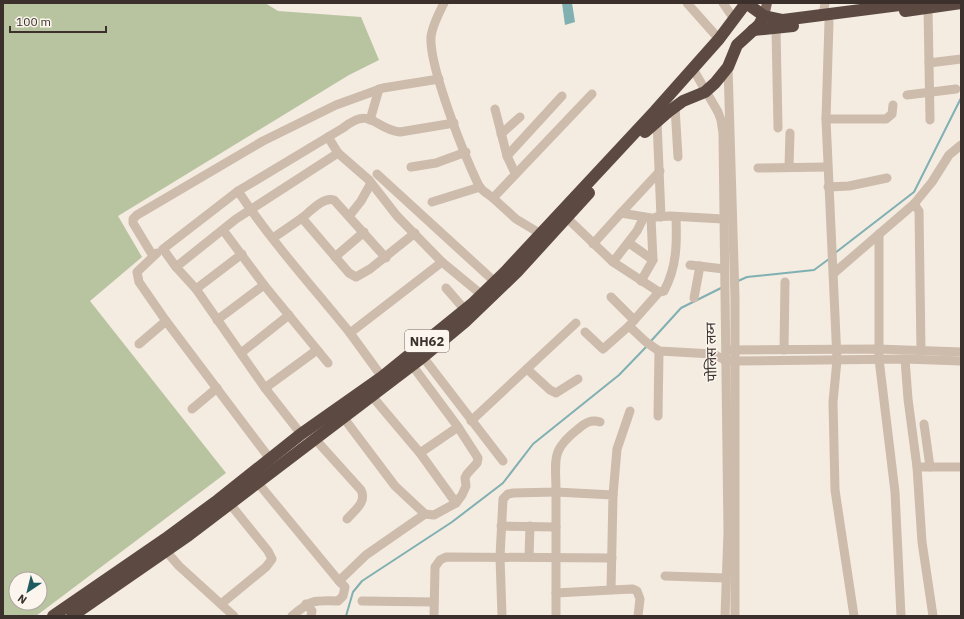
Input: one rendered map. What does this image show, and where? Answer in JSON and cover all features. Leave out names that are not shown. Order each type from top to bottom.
[{"type":"highway","points":[[753,30],[776,28],[826,18],[865,6],[915,3]]},
{"type":"highway","points":[[741,8],[764,16],[783,20],[826,18],[928,8],[961,3]]},
{"type":"highway","name":"NH62","points":[[72,616],[166,551],[258,483],[371,395],[423,357],[488,300],[719,39],[741,8]]},
{"type":"highway","name":"NH62","points":[[53,616],[165,539],[302,434],[382,377],[464,310],[544,236],[567,218],[657,121],[675,107],[705,92],[728,66],[737,45],[753,30],[764,16]]},
{"type":"main road","points":[[764,16],[767,3]]},
{"type":"street","points":[[444,3],[432,37],[434,60],[454,123],[480,187],[516,219],[544,236]]},
{"type":"street","points":[[687,3],[719,39]]},
{"type":"street","points":[[723,3],[741,8]]},
{"type":"street","points":[[825,3],[827,167],[834,270],[837,360],[833,402],[835,490],[854,616]]},
{"type":"street","points":[[928,8],[930,120]]},
{"type":"street","points":[[776,28],[778,128]]},
{"type":"street","points":[[929,63],[961,59]]},
{"type":"street","points":[[728,66],[735,298],[735,616]]},
{"type":"street","name":"पोलिस लय्न","points":[[693,69],[721,120],[728,532],[725,616]]},
{"type":"street","points":[[153,256],[133,223],[133,219],[137,215],[263,141],[336,105],[379,89],[439,79]]},
{"type":"street","points":[[370,120],[379,89]]},
{"type":"street","points":[[907,95],[956,89]]},
{"type":"street","points":[[493,198],[515,173],[592,94]]},
{"type":"street","points":[[507,156],[562,96]]},
{"type":"street","points":[[826,119],[886,119],[892,114],[893,104]]},
{"type":"street","points":[[675,107],[678,157]]},
{"type":"street","points":[[495,109],[507,156],[515,173]]},
{"type":"street","points":[[501,134],[520,117]]},
{"type":"street","points":[[270,459],[166,321],[136,276],[136,272],[153,256],[238,191],[328,137],[353,120],[360,118],[370,120],[393,132],[454,123]]},
{"type":"street","points":[[657,121],[662,217]]},
{"type":"street","points":[[789,167],[790,133]]},
{"type":"street","points":[[328,137],[338,153],[371,183],[397,216],[442,262],[482,294]]},
{"type":"street","points":[[834,270],[914,204],[932,182],[949,155],[961,145]]},
{"type":"street","points":[[410,167],[436,163],[466,152]]},
{"type":"street","points":[[176,267],[236,219],[251,211],[338,153]]},
{"type":"street","points":[[758,168],[827,167]]},
{"type":"street","points":[[593,244],[660,171]]},
{"type":"street","points":[[377,174],[495,282]]},
{"type":"street","points":[[828,186],[849,186],[887,178]]},
{"type":"street","points":[[350,215],[361,201],[371,183]]},
{"type":"street","points":[[432,202],[480,187]]},
{"type":"street","points":[[238,191],[251,211],[350,332],[382,377]]},
{"type":"street","points":[[273,238],[323,201],[329,199],[334,200],[350,215],[386,258]]},
{"type":"street","points":[[914,204],[919,211],[921,351]]},
{"type":"street","points":[[621,213],[648,217],[723,219]]},
{"type":"street","points":[[613,262],[648,217]]},
{"type":"street","points":[[641,281],[653,260],[648,217]]},
{"type":"street","points":[[585,332],[603,349],[632,323],[659,292],[664,291],[673,271],[677,242],[676,217]]},
{"type":"street","points":[[302,218],[348,273],[356,277],[386,258],[415,233]]},
{"type":"street","points":[[567,218],[613,262],[659,292]]},
{"type":"street","points":[[223,230],[264,285],[328,363]]},
{"type":"street","points":[[335,257],[364,232]]},
{"type":"street","points":[[879,234],[878,349],[895,492],[901,616]]},
{"type":"street","points":[[629,243],[653,260]]},
{"type":"street","points":[[163,249],[176,267],[196,289],[265,388],[302,434]]},
{"type":"street","points":[[196,289],[242,254]]},
{"type":"street","points":[[350,332],[442,262]]},
{"type":"street","points":[[690,265],[724,272]]},
{"type":"street","points":[[694,298],[700,266]]},
{"type":"street","points":[[784,350],[785,282]]},
{"type":"street","points":[[217,320],[264,285]]},
{"type":"street","points":[[446,288],[464,310]]},
{"type":"street","points":[[611,297],[646,342],[657,351],[713,354],[725,350],[878,349],[961,352]]},
{"type":"street","points":[[241,353],[289,315]]},
{"type":"street","points":[[139,344],[166,321]]},
{"type":"street","points":[[471,421],[576,323]]},
{"type":"street","points":[[265,388],[317,350]]},
{"type":"street","points":[[657,351],[658,416]]},
{"type":"street","points":[[713,354],[725,360],[735,361],[879,359],[961,361]]},
{"type":"street","points":[[423,357],[503,461]]},
{"type":"street","points":[[905,359],[908,399],[917,467],[922,542],[933,616]]},
{"type":"street","points":[[343,417],[395,486],[425,514],[434,515],[456,503],[466,486],[465,478],[477,463],[478,458],[458,427],[412,365]]},
{"type":"street","points":[[527,369],[550,390],[556,393],[578,379]]},
{"type":"street","points":[[192,409],[217,388]]},
{"type":"street","points":[[371,395],[420,453],[456,503]]},
{"type":"street","points":[[611,590],[613,494],[617,449],[630,411]]},
{"type":"street","points":[[556,616],[556,457],[560,446],[565,440],[585,423],[592,421],[600,422]]},
{"type":"street","points":[[924,424],[930,467]]},
{"type":"street","points":[[420,453],[458,427]]},
{"type":"street","points":[[315,439],[361,490],[364,496],[363,500],[347,519]]},
{"type":"street","points":[[917,467],[961,467]]},
{"type":"street","points":[[258,483],[346,588],[343,596],[338,601],[316,600],[306,604],[292,616]]},
{"type":"street","points":[[502,616],[500,557],[503,499],[508,494],[556,492],[613,494]]},
{"type":"street","points":[[221,604],[266,567],[272,559],[268,551],[230,504]]},
{"type":"street","points":[[339,581],[366,555],[425,514]]},
{"type":"street","points":[[501,526],[556,527]]},
{"type":"street","points":[[529,557],[530,526]]},
{"type":"street","points":[[166,551],[179,566],[234,616]]},
{"type":"street","points":[[434,616],[435,567],[440,560],[446,557],[612,558]]},
{"type":"street","points":[[665,576],[726,578]]},
{"type":"street","points":[[556,593],[633,589],[637,591],[640,599],[638,616]]},
{"type":"street","points":[[362,601],[434,602]]},
{"type":"street","points":[[306,604],[312,611],[311,616]]},
{"type":"green space","points":[[3,3],[265,3],[278,11],[361,17],[379,60],[349,75],[118,216],[142,257],[90,301],[226,473],[48,607],[48,571],[8,571],[8,611],[43,611],[36,616],[3,616]]},
{"type":"water","points":[[562,3],[572,3],[575,22],[565,25]]},
{"type":"waterway","points":[[835,253],[914,192],[961,98]]},
{"type":"waterway","points":[[738,281],[747,277],[814,270],[829,259]]},
{"type":"waterway","points":[[651,341],[681,308],[721,288]]},
{"type":"waterway","points":[[346,616],[353,592],[362,581],[452,522],[503,483],[533,444],[619,375],[647,346]]}]
